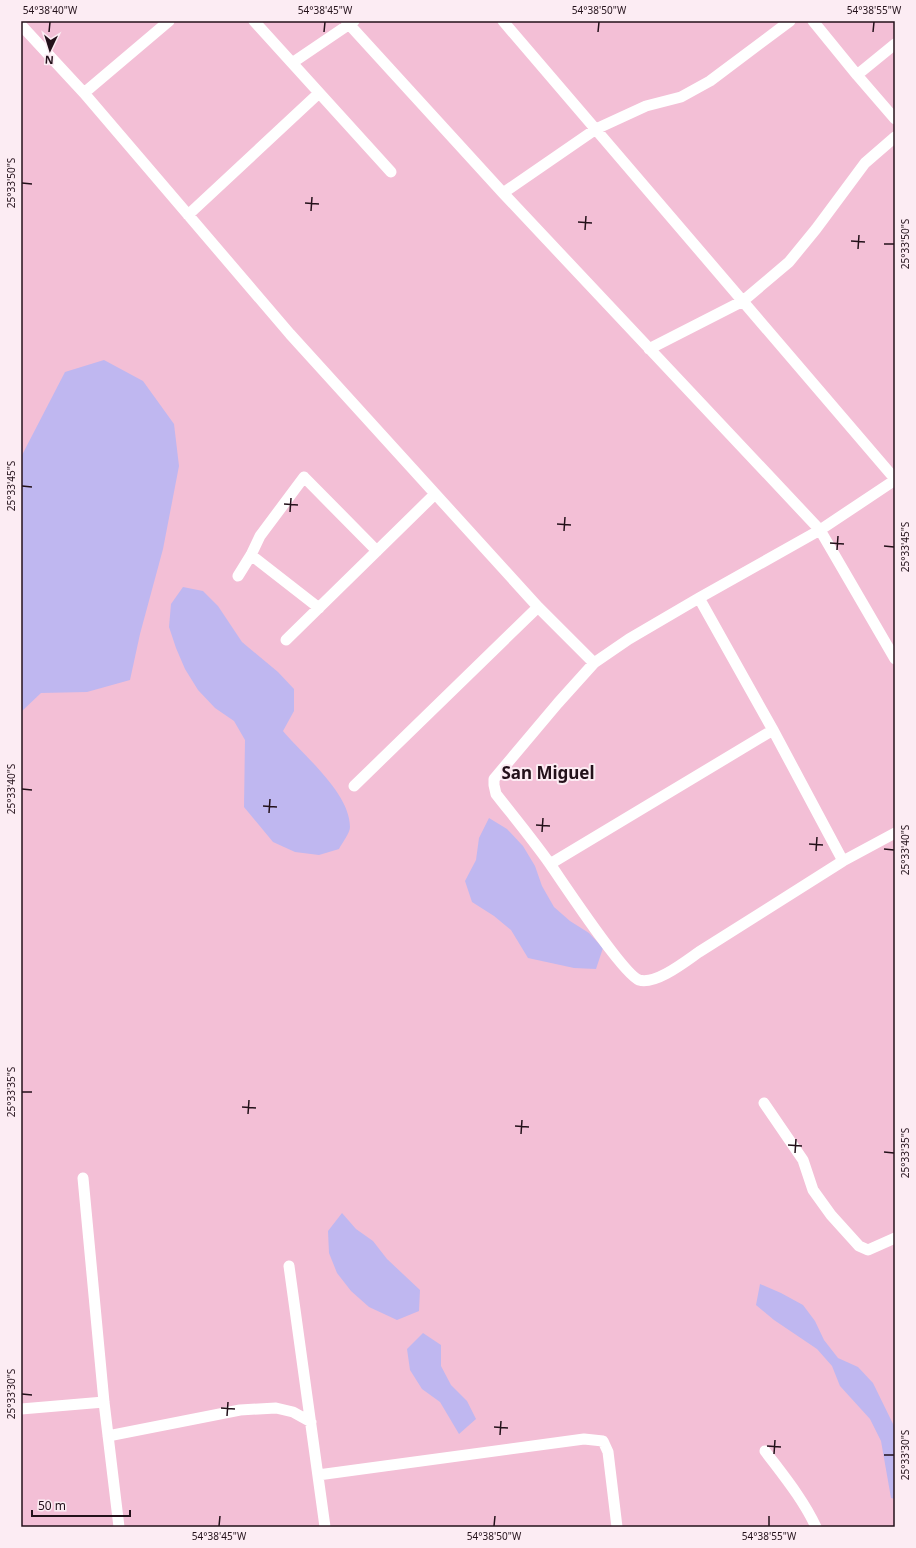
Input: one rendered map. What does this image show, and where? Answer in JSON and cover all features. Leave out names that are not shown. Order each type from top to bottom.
[{"type":"street","points":[[84,94],[169,21]]},
{"type":"street","points":[[254,21],[391,172]]},
{"type":"street","points":[[503,21],[895,479],[820,530],[629,639],[594,663],[494,779],[496,794],[550,864],[618,959],[638,980],[647,981],[661,976],[680,966],[698,952],[843,861],[895,833]]},
{"type":"street","points":[[503,193],[596,129],[646,106],[681,97],[710,81],[790,21]]},
{"type":"street","points":[[813,21],[895,119]]},
{"type":"street","points":[[292,63],[350,22],[503,193],[820,530],[895,659]]},
{"type":"street","points":[[21,24],[84,94],[290,334],[538,607],[594,663]]},
{"type":"street","points":[[857,75],[895,44]]},
{"type":"street","points":[[188,215],[319,93]]},
{"type":"street","points":[[649,349],[743,301],[789,262],[816,229],[865,163],[895,137]]},
{"type":"street","points":[[238,576],[251,555],[260,536],[304,477],[377,551]]},
{"type":"street","points":[[286,640],[435,494]]},
{"type":"street","points":[[251,555],[319,608]]},
{"type":"street","points":[[699,598],[773,730],[843,861]]},
{"type":"street","points":[[354,786],[538,607]]},
{"type":"street","points":[[550,864],[773,730]]},
{"type":"street","points":[[764,1103],[803,1160],[813,1190],[831,1215],[859,1246],[868,1250],[895,1238]]},
{"type":"street","points":[[83,1178],[104,1402],[118,1527]]},
{"type":"street","points":[[290,1266],[325,1527]]},
{"type":"street","points":[[21,1409],[104,1402]]},
{"type":"street","points":[[108,1436],[240,1410],[276,1408],[293,1412],[311,1422]]},
{"type":"street","points":[[318,1475],[584,1439],[603,1441],[608,1452],[617,1527]]},
{"type":"street","points":[[765,1451],[802,1502],[816,1527]]},
{"type":"shaded area","points":[[104,360],[143,381],[174,424],[179,466],[163,549],[140,634],[130,680],[87,692],[41,693],[21,712],[21,457],[65,372]]},
{"type":"shaded area","points":[[183,587],[203,591],[218,606],[242,642],[278,672],[294,689],[294,711],[283,731],[324,776],[342,801],[348,814],[350,829],[339,849],[319,855],[295,852],[273,842],[244,807],[245,740],[234,721],[215,708],[198,690],[185,669],[169,627],[171,604]]},
{"type":"shaded area","points":[[489,818],[507,829],[523,846],[535,866],[542,886],[554,907],[570,921],[589,933],[603,948],[596,969],[574,968],[528,958],[511,930],[494,916],[472,902],[465,881],[476,860],[479,838]]},
{"type":"shaded area","points":[[342,1213],[356,1229],[373,1241],[387,1259],[420,1290],[419,1311],[397,1320],[369,1307],[351,1291],[337,1273],[329,1253],[328,1231]]},
{"type":"shaded area","points":[[760,1284],[803,1305],[815,1321],[824,1340],[838,1358],[858,1367],[873,1383],[895,1428],[895,1499],[891,1498],[881,1441],[870,1419],[840,1386],[832,1366],[817,1349],[774,1320],[756,1305]]},
{"type":"shaded area","points":[[423,1333],[441,1345],[441,1366],[451,1385],[467,1401],[476,1419],[459,1434],[440,1402],[422,1389],[410,1370],[407,1349]]},
{"type":"district","name":"San Miguel","points":[[548,773]]}]
